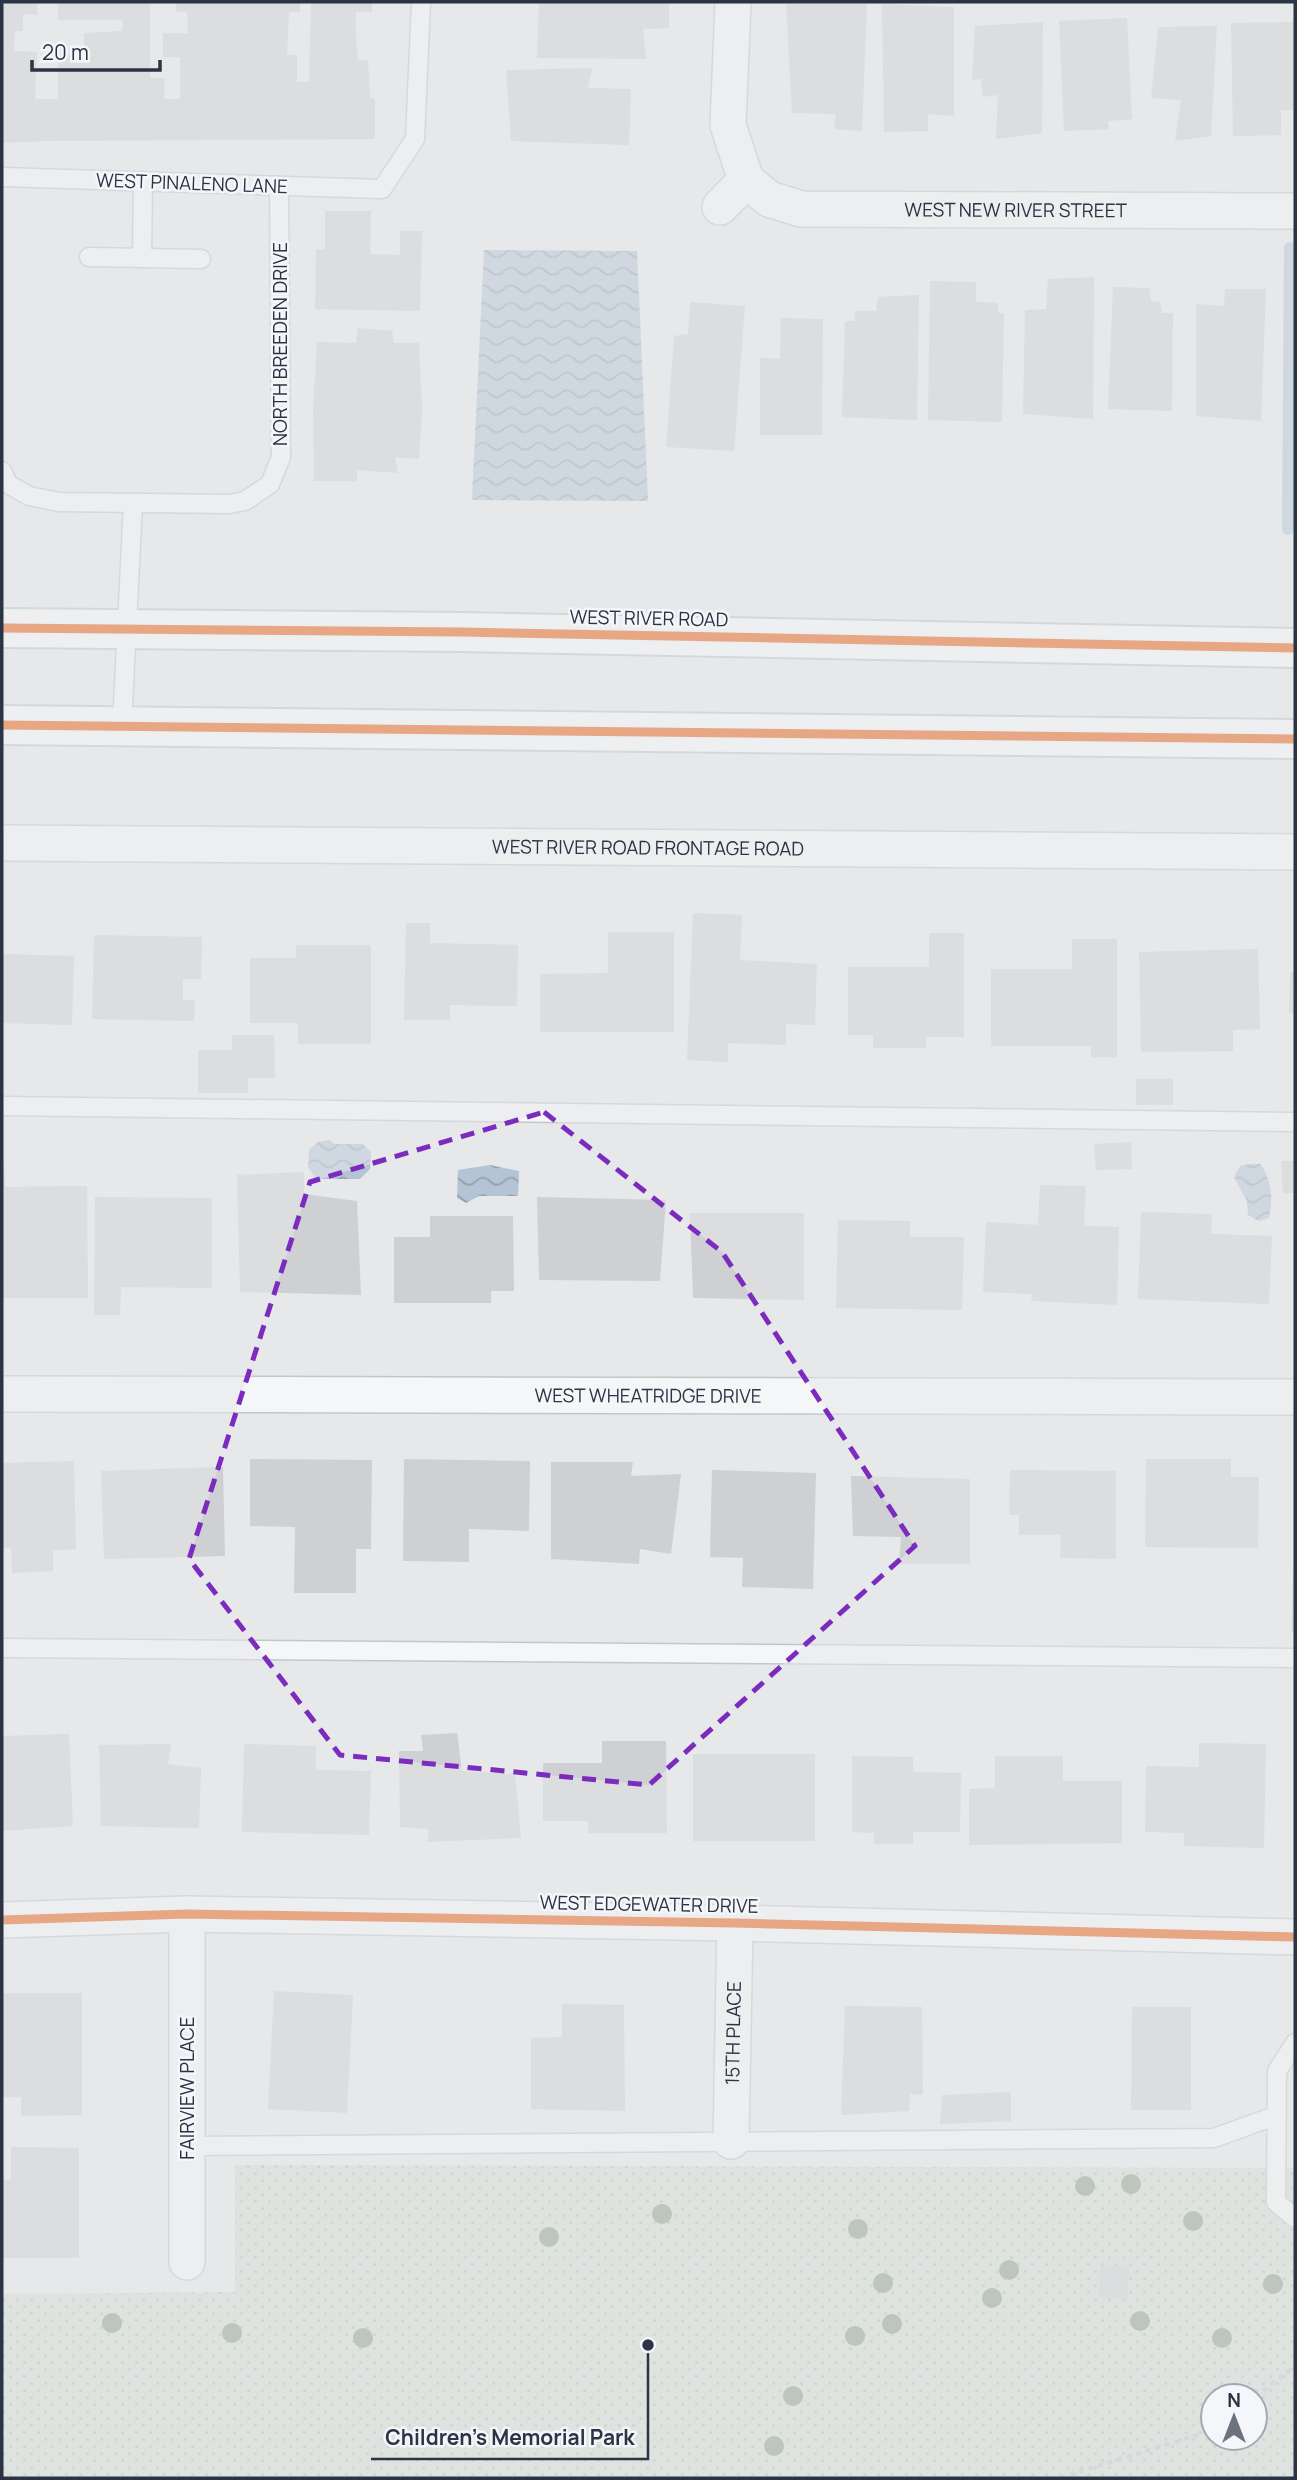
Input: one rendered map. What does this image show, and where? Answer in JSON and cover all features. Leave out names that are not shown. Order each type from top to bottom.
[{"type":"main road","name":"WEST RIVER ROAD","points":[[2,628],[475,632],[1295,648]]},
{"type":"main road","points":[[2,725],[1295,739]]},
{"type":"street","points":[[720,207],[746,180],[728,125],[733,2]]},
{"type":"street","name":"WEST NEW RIVER STREET","points":[[746,180],[769,199],[801,209],[1295,211]]},
{"type":"street","name":"WEST RIVER ROAD FRONTAGE ROAD","points":[[2,843],[1295,852]]},
{"type":"street","name":"WEST WHEATRIDGE DRIVE","points":[[2,1394],[1295,1397]]},
{"type":"street","name":"WEST EDGEWATER DRIVE","points":[[2,1920],[187,1914],[735,1923],[1295,1937]]},
{"type":"street","name":"FAIRVIEW PLACE","points":[[187,1914],[187,2262]]},
{"type":"street","name":"15TH PLACE","points":[[731,2141],[735,1923]]},
{"type":"lane","name":"WEST PINALENO LANE","points":[[2,177],[382,189],[415,139],[421,2]]},
{"type":"lane","points":[[142,258],[143,181]]},
{"type":"lane","name":"NORTH BREEDEN DRIVE","points":[[2,471],[8,484],[29,496],[59,502],[229,504],[245,501],[270,484],[281,457],[279,186]]},
{"type":"lane","points":[[89,257],[201,259]]},
{"type":"lane","points":[[122,726],[133,503]]},
{"type":"lane","points":[[2,1107],[1295,1122]]},
{"type":"lane","points":[[2,1648],[1295,1658]]},
{"type":"lane","points":[[1295,2043],[1277,2071],[1276,2202],[1295,2218]]},
{"type":"lane","points":[[187,2146],[1214,2138],[1277,2115]]},
{"type":"path","points":[[1269,2386],[1295,2366]]},
{"type":"path","points":[[1060,2478],[1199,2435]]},
{"type":"highlighted area","points":[[544,1112],[722,1252],[915,1546],[649,1785],[340,1755],[189,1559],[310,1182]]},
{"type":"shaded area","points":[[235,2165],[1295,2168],[1295,2478],[2,2478],[2,2294],[235,2292]]},
{"type":"water","points":[[484,250],[637,251],[648,501],[472,500]]},
{"type":"water","points":[[330,1140],[334,1144],[363,1144],[371,1152],[370,1169],[360,1179],[316,1179],[308,1167],[309,1150],[318,1142]]},
{"type":"water","points":[[1261,1164],[1271,1190],[1269,1218],[1259,1221],[1248,1215],[1247,1201],[1234,1177],[1240,1166]]},
{"type":"water","points":[[490,1165],[519,1171],[518,1196],[479,1196],[466,1203],[457,1198],[458,1170]]},
{"type":"building","points":[[2,2],[37,2],[37,15],[23,14],[23,31],[15,31],[14,51],[37,52],[35,99],[58,99],[58,55],[84,54],[84,33],[122,31],[123,20],[58,20],[58,2],[150,2],[150,78],[165,78],[164,99],[180,99],[180,57],[163,57],[163,33],[188,33],[187,12],[176,12],[176,2],[300,2],[300,12],[289,12],[287,55],[297,55],[297,82],[309,82],[311,2],[372,2],[372,12],[356,12],[356,33],[358,60],[368,60],[370,97],[375,99],[375,139],[2,143]]},
{"type":"building","points":[[539,2],[669,2],[669,28],[643,29],[646,59],[537,58]]},
{"type":"building","points":[[786,4],[867,4],[862,131],[834,129],[836,114],[792,113]]},
{"type":"building","points":[[882,4],[954,7],[954,116],[928,114],[928,131],[884,132]]},
{"type":"building","points":[[1127,18],[1132,119],[1108,121],[1109,129],[1064,131],[1059,21]]},
{"type":"building","points":[[1043,22],[1042,133],[996,139],[998,95],[983,97],[981,79],[972,80],[975,26]]},
{"type":"building","points":[[1295,22],[1295,110],[1281,110],[1281,135],[1233,136],[1231,23]]},
{"type":"building","points":[[1217,26],[1211,136],[1175,141],[1181,100],[1151,98],[1158,27]]},
{"type":"building","points":[[592,68],[588,88],[631,89],[629,145],[511,141],[506,70]]},
{"type":"building","points":[[325,211],[371,211],[370,254],[400,255],[400,231],[422,231],[420,311],[315,309],[316,249],[325,249]]},
{"type":"building","points":[[1094,277],[1093,419],[1023,414],[1025,310],[1046,309],[1048,279]]},
{"type":"building","points":[[930,281],[976,282],[976,302],[998,303],[998,313],[1004,313],[1002,422],[928,420]]},
{"type":"building","points":[[1113,287],[1149,288],[1151,301],[1160,302],[1162,313],[1173,313],[1172,411],[1108,409]]},
{"type":"building","points":[[1225,289],[1266,289],[1261,421],[1196,416],[1196,304],[1224,306]]},
{"type":"building","points":[[919,295],[917,420],[842,417],[845,321],[854,321],[855,311],[876,311],[878,297]]},
{"type":"building","points":[[690,302],[745,306],[734,451],[666,447],[674,336],[688,334]]},
{"type":"building","points":[[781,318],[823,319],[822,435],[760,435],[760,358],[780,359]]},
{"type":"building","points":[[358,328],[392,331],[394,343],[419,343],[422,409],[419,459],[395,457],[398,473],[357,470],[357,481],[314,481],[313,409],[317,342],[356,343]]},
{"type":"building","points":[[693,913],[742,915],[740,960],[817,964],[815,1025],[786,1024],[786,1045],[728,1043],[728,1062],[687,1060]]},
{"type":"building","points":[[406,923],[430,923],[430,943],[518,945],[517,1006],[450,1005],[450,1020],[404,1020]]},
{"type":"building","points":[[608,932],[674,932],[674,1032],[540,1032],[540,974],[608,973]]},
{"type":"building","points":[[929,933],[964,933],[964,1037],[926,1037],[926,1048],[873,1048],[873,1035],[848,1035],[848,967],[929,967]]},
{"type":"building","points":[[94,935],[202,937],[201,979],[183,979],[183,1000],[195,1000],[194,1021],[92,1019]]},
{"type":"building","points":[[1072,939],[1117,939],[1117,1057],[1091,1057],[1091,1046],[991,1046],[991,969],[1072,969]]},
{"type":"building","points":[[296,945],[371,945],[371,1044],[298,1044],[298,1023],[250,1023],[250,958],[296,958]]},
{"type":"building","points":[[1258,949],[1260,1029],[1233,1030],[1233,1051],[1141,1052],[1139,952]]},
{"type":"building","points":[[2,954],[74,956],[72,1025],[2,1023]]},
{"type":"building","points":[[1290,972],[1295,972],[1295,1013],[1289,1013]]},
{"type":"building","points":[[232,1035],[274,1035],[275,1078],[248,1078],[248,1093],[198,1093],[198,1050],[232,1050]]},
{"type":"building","points":[[1136,1079],[1173,1079],[1173,1105],[1136,1105]]},
{"type":"building","points":[[1131,1142],[1132,1169],[1096,1170],[1094,1144]]},
{"type":"building","points":[[1281,1161],[1295,1161],[1295,1193],[1283,1193]]},
{"type":"building","points":[[2,1166],[5,1187],[87,1186],[88,1298],[2,1298]]},
{"type":"building","points":[[304,1172],[304,1194],[357,1201],[361,1295],[240,1292],[237,1175]]},
{"type":"building","points":[[1040,1185],[1086,1186],[1084,1226],[1119,1227],[1117,1305],[1031,1301],[1032,1294],[983,1292],[986,1222],[1038,1225]]},
{"type":"building","points":[[95,1197],[212,1198],[212,1288],[121,1287],[120,1315],[94,1315]]},
{"type":"building","points":[[537,1197],[666,1200],[660,1281],[539,1280]]},
{"type":"building","points":[[1141,1212],[1212,1214],[1211,1234],[1272,1236],[1269,1304],[1138,1299]]},
{"type":"building","points":[[690,1213],[804,1213],[804,1300],[693,1298]]},
{"type":"building","points":[[430,1216],[513,1216],[514,1291],[491,1291],[491,1303],[394,1303],[394,1237],[430,1237]]},
{"type":"building","points":[[838,1220],[910,1221],[910,1237],[964,1237],[962,1310],[836,1308]]},
{"type":"building","points":[[250,1459],[372,1460],[371,1549],[356,1549],[356,1593],[294,1593],[295,1527],[250,1526]]},
{"type":"building","points":[[404,1459],[530,1461],[529,1531],[469,1529],[469,1562],[403,1561]]},
{"type":"building","points":[[1146,1459],[1231,1459],[1231,1477],[1259,1477],[1258,1548],[1145,1547]]},
{"type":"building","points":[[74,1461],[76,1549],[53,1550],[53,1571],[12,1573],[11,1548],[2,1548],[2,1463]]},
{"type":"building","points":[[551,1462],[633,1462],[631,1476],[681,1474],[671,1554],[640,1549],[639,1564],[551,1559]]},
{"type":"building","points":[[223,1467],[225,1556],[104,1559],[101,1471]]},
{"type":"building","points":[[712,1470],[816,1473],[813,1589],[742,1587],[743,1558],[710,1557]]},
{"type":"building","points":[[1010,1470],[1116,1471],[1116,1559],[1060,1558],[1061,1535],[1019,1535],[1019,1515],[1009,1515]]},
{"type":"building","points":[[851,1476],[970,1479],[970,1564],[899,1564],[901,1537],[853,1536]]},
{"type":"building","points":[[1293,1572],[1295,1631],[1291,1631]]},
{"type":"building","points":[[457,1733],[462,1771],[515,1774],[521,1838],[427,1842],[429,1829],[400,1827],[399,1751],[423,1751],[421,1735]]},
{"type":"building","points":[[69,1734],[73,1826],[2,1831],[2,1736]]},
{"type":"building","points":[[602,1741],[666,1741],[667,1833],[588,1833],[588,1821],[543,1821],[543,1763],[602,1763]]},
{"type":"building","points":[[1199,1743],[1266,1744],[1264,1848],[1184,1846],[1184,1833],[1145,1832],[1146,1766],[1199,1767]]},
{"type":"building","points":[[171,1744],[168,1764],[201,1768],[199,1828],[101,1826],[99,1745]]},
{"type":"building","points":[[244,1744],[316,1746],[316,1770],[371,1771],[369,1835],[242,1832]]},
{"type":"building","points":[[693,1754],[815,1754],[815,1841],[693,1841]]},
{"type":"building","points":[[852,1756],[913,1757],[913,1772],[961,1773],[960,1832],[913,1832],[913,1844],[874,1844],[874,1833],[852,1832]]},
{"type":"building","points":[[995,1756],[1063,1756],[1063,1781],[1122,1781],[1122,1843],[969,1845],[969,1789],[995,1788]]},
{"type":"building","points":[[274,1991],[353,1995],[347,2113],[268,2109]]},
{"type":"building","points":[[2,1993],[82,1993],[82,2115],[21,2116],[21,2097],[2,2097]]},
{"type":"building","points":[[562,2004],[624,2005],[625,2111],[531,2109],[531,2038],[562,2037]]},
{"type":"building","points":[[845,2006],[922,2007],[923,2095],[910,2094],[909,2111],[841,2115]]},
{"type":"building","points":[[1132,2007],[1191,2007],[1191,2110],[1131,2110]]},
{"type":"building","points":[[1011,2092],[1011,2121],[940,2124],[942,2095]]},
{"type":"building","points":[[11,2147],[79,2148],[79,2258],[2,2258],[2,2180],[11,2180]]},
{"type":"building","points":[[1100,2265],[1129,2265],[1128,2299],[1099,2297]]},
{"type":"waterway","points":[[1288,529],[1290,248]]},
{"type":"cycle path","points":[[2,628],[462,632],[1295,648]]},
{"type":"cycle path","points":[[2,725],[1295,739]]},
{"type":"cycle path","points":[[2,1920],[187,1914],[735,1923],[1295,1937]]},
{"type":"place","name":"Children's Memorial Park","points":[[648,2345]]}]
